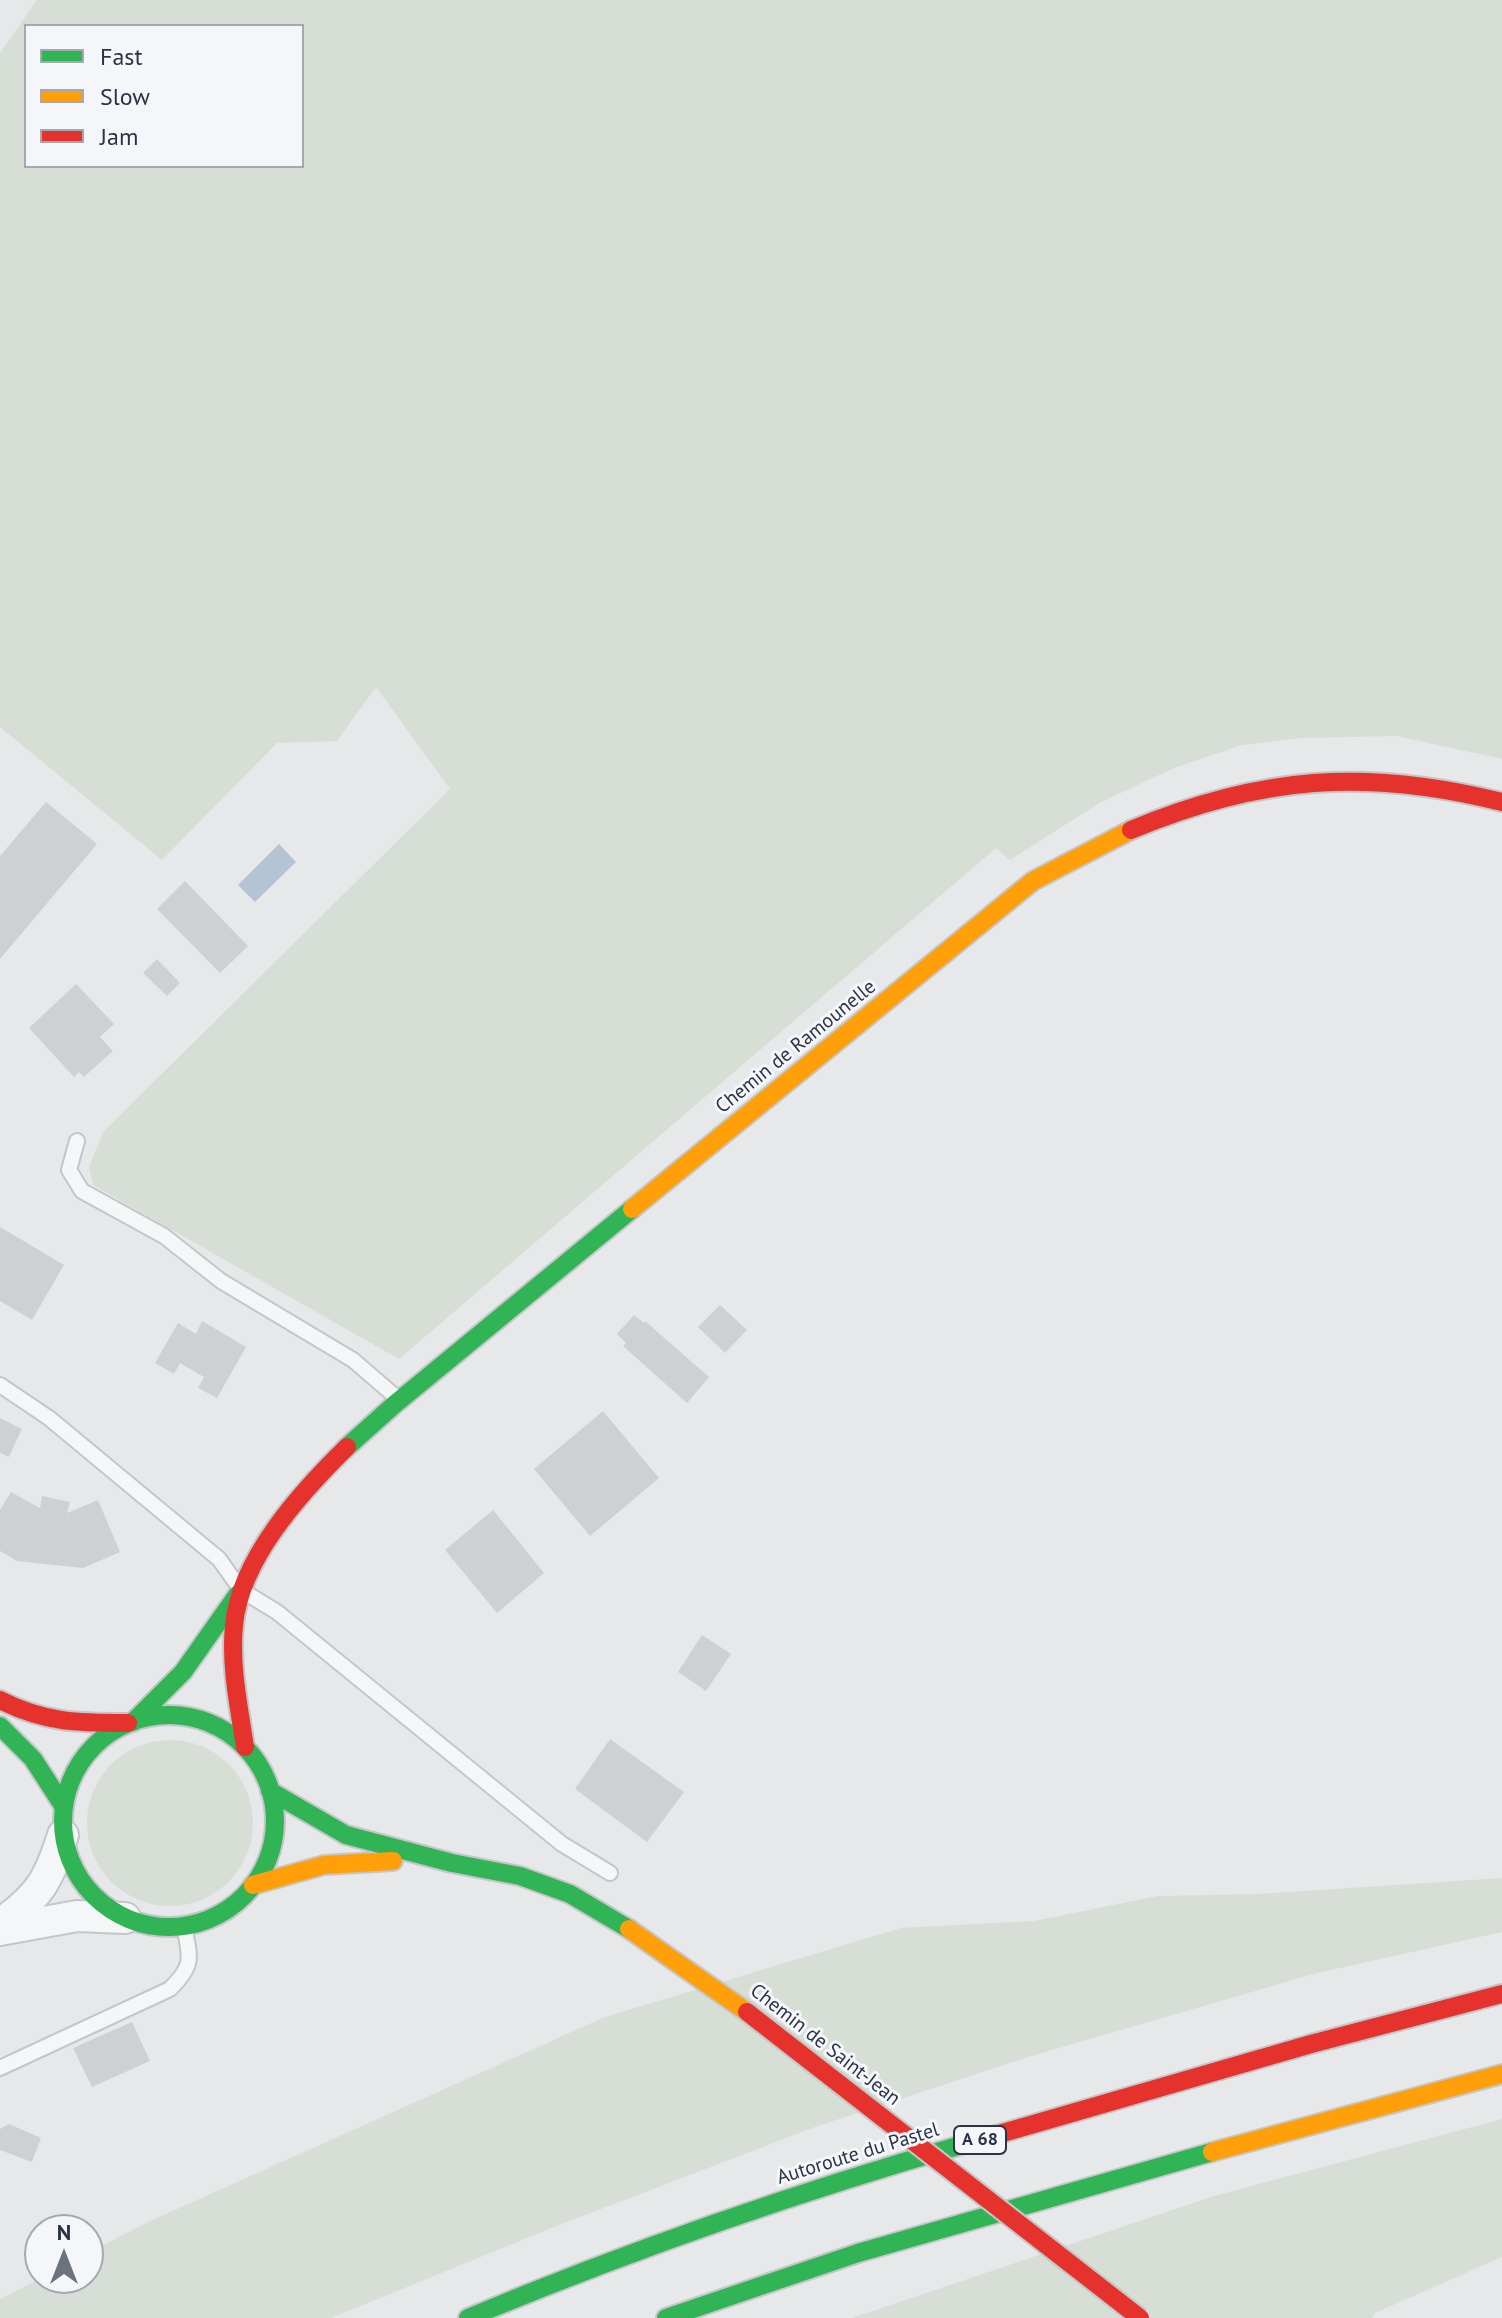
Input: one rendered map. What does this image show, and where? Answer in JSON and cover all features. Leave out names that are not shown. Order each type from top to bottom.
[{"type":"main road","name":"Chemin de Ramounelle","points":[[131,1722],[184,1670],[218,1618],[241,1590],[260,1554],[297,1501],[399,1400],[1008,901],[1046,874],[1125,832],[1212,798],[1304,780],[1402,781],[1502,802]]},
{"type":"main road","name":"Chemin de Ramounelle","points":[[241,1590],[233,1643],[245,1747]]},
{"type":"main road","points":[[0,1700],[25,1713],[53,1722],[131,1722],[157,1716],[181,1716],[226,1732],[245,1747],[260,1767],[270,1791],[275,1830],[264,1868],[253,1885],[237,1903],[216,1916],[184,1926],[164,1927],[125,1918],[90,1893],[68,1856],[64,1821],[67,1789],[85,1757],[112,1732],[131,1722]]},
{"type":"main road","points":[[0,1726],[33,1759],[64,1821]]},
{"type":"main road","name":"Chemin de Saint-Jean","points":[[270,1791],[346,1835],[452,1863],[520,1876],[570,1894],[612,1917],[747,2012],[1140,2318]]},
{"type":"main road","name":"Chemin de Saint-Jean","points":[[253,1885],[324,1865],[355,1861],[452,1863]]},
{"type":"main road","name":"Autoroute du Pastel","points":[[468,2318],[545,2286],[831,2183],[1296,2048],[1502,1994]]},
{"type":"main road","points":[[666,2318],[873,2249],[1294,2128],[1502,2074]]},
{"type":"street","points":[[0,1927],[42,1889],[54,1866],[64,1821]]},
{"type":"street","points":[[0,1927],[77,1916],[125,1918]]},
{"type":"lane","points":[[77,1141],[69,1170],[82,1191],[164,1236],[221,1281],[353,1360],[399,1400]]},
{"type":"lane","points":[[0,1385],[49,1418],[219,1559],[241,1590],[277,1612],[562,1844],[610,1873]]},
{"type":"lane","points":[[0,2068],[170,1989],[181,1978],[191,1960],[184,1926]]},
{"type":"shaded area","points":[[37,0],[1502,0],[1502,759],[1397,736],[1302,738],[1242,745],[1174,768],[1101,802],[1010,860],[996,848],[399,1359],[93,1185],[89,1167],[103,1132],[450,789],[376,687],[337,741],[277,743],[162,860],[0,727],[0,53]]},
{"type":"shaded area","points":[[170,1740],[202,1746],[229,1764],[247,1791],[253,1823],[247,1855],[229,1882],[202,1900],[170,1906],[138,1900],[111,1882],[93,1855],[87,1823],[93,1791],[111,1764],[138,1746]]},
{"type":"shaded area","points":[[1502,1878],[1502,1932],[1317,1973],[1028,2057],[815,2127],[554,2227],[331,2318],[0,2318],[0,2299],[24,2287],[24,2294],[104,2294],[104,2245],[148,2222],[605,2017],[901,1928],[1034,1921],[1158,1896],[1258,1894]]},
{"type":"shaded area","points":[[1502,2119],[1502,2257],[1375,2313],[1372,2318],[852,2318],[1214,2196]]},
{"type":"water","points":[[279,844],[296,862],[255,902],[238,885]]},
{"type":"building","points":[[46,802],[97,844],[0,959],[0,856]]},
{"type":"building","points":[[185,881],[248,946],[220,973],[157,909]]},
{"type":"building","points":[[157,959],[180,983],[167,996],[143,973]]},
{"type":"building","points":[[76,984],[114,1024],[100,1037],[113,1051],[84,1077],[79,1072],[74,1077],[29,1028]]},
{"type":"building","points":[[0,1227],[64,1265],[32,1320],[0,1301]]},
{"type":"building","points":[[720,1305],[747,1330],[725,1353],[698,1327]]},
{"type":"building","points":[[634,1315],[709,1377],[687,1403],[623,1346],[626,1343],[617,1334]]},
{"type":"building","points":[[202,1321],[246,1347],[217,1398],[198,1388],[204,1377],[180,1363],[174,1374],[155,1363],[178,1323],[196,1334]]},
{"type":"building","points":[[603,1411],[659,1478],[590,1536],[534,1469]]},
{"type":"building","points":[[0,1418],[22,1429],[9,1457],[0,1453]]},
{"type":"building","points":[[11,1492],[40,1508],[42,1496],[70,1502],[67,1513],[98,1500],[120,1552],[83,1568],[17,1561],[0,1551],[0,1510]]},
{"type":"building","points":[[493,1510],[544,1573],[497,1613],[445,1550]]},
{"type":"building","points":[[702,1635],[731,1654],[706,1691],[678,1672]]},
{"type":"building","points":[[610,1739],[684,1792],[647,1842],[575,1789]]},
{"type":"building","points":[[132,2022],[150,2061],[92,2087],[73,2048]]},
{"type":"building","points":[[9,2124],[41,2138],[32,2162],[0,2150],[0,2129]]},
{"type":"traffic: fast","points":[[347,1447],[632,1209]]},
{"type":"traffic: fast","points":[[133,1722],[183,1672],[238,1594]]},
{"type":"traffic: fast","points":[[169,1715],[209,1723],[244,1746],[267,1781],[275,1821],[267,1861],[244,1896],[209,1919],[169,1927],[129,1919],[94,1896],[71,1861],[63,1821],[71,1781],[94,1746],[129,1723],[169,1715]]},
{"type":"traffic: fast","points":[[0,1726],[33,1759],[64,1807]]},
{"type":"traffic: fast","points":[[270,1791],[346,1835],[452,1863],[520,1876],[570,1894],[629,1929]]},
{"type":"traffic: fast","points":[[468,2318],[715,2223],[968,2143]]},
{"type":"traffic: fast","points":[[666,2318],[858,2253],[1212,2152]]},
{"type":"traffic: slow","points":[[632,1209],[1033,881],[1131,830]]},
{"type":"traffic: slow","points":[[253,1885],[324,1865],[393,1861]]},
{"type":"traffic: slow","points":[[629,1929],[747,2012]]},
{"type":"traffic: slow","points":[[1212,2152],[1502,2074]]},
{"type":"traffic: jam","points":[[1131,830],[1224,798],[1269,788],[1314,783],[1405,784],[1502,802]]},
{"type":"traffic: jam","points":[[245,1747],[233,1656],[239,1600],[260,1552],[276,1528],[347,1447]]},
{"type":"traffic: jam","points":[[0,1700],[16,1708],[62,1720],[128,1723]]},
{"type":"traffic: jam","points":[[968,2143],[1311,2044],[1502,1994]]},
{"type":"traffic: jam","points":[[747,2012],[1140,2318]]}]
